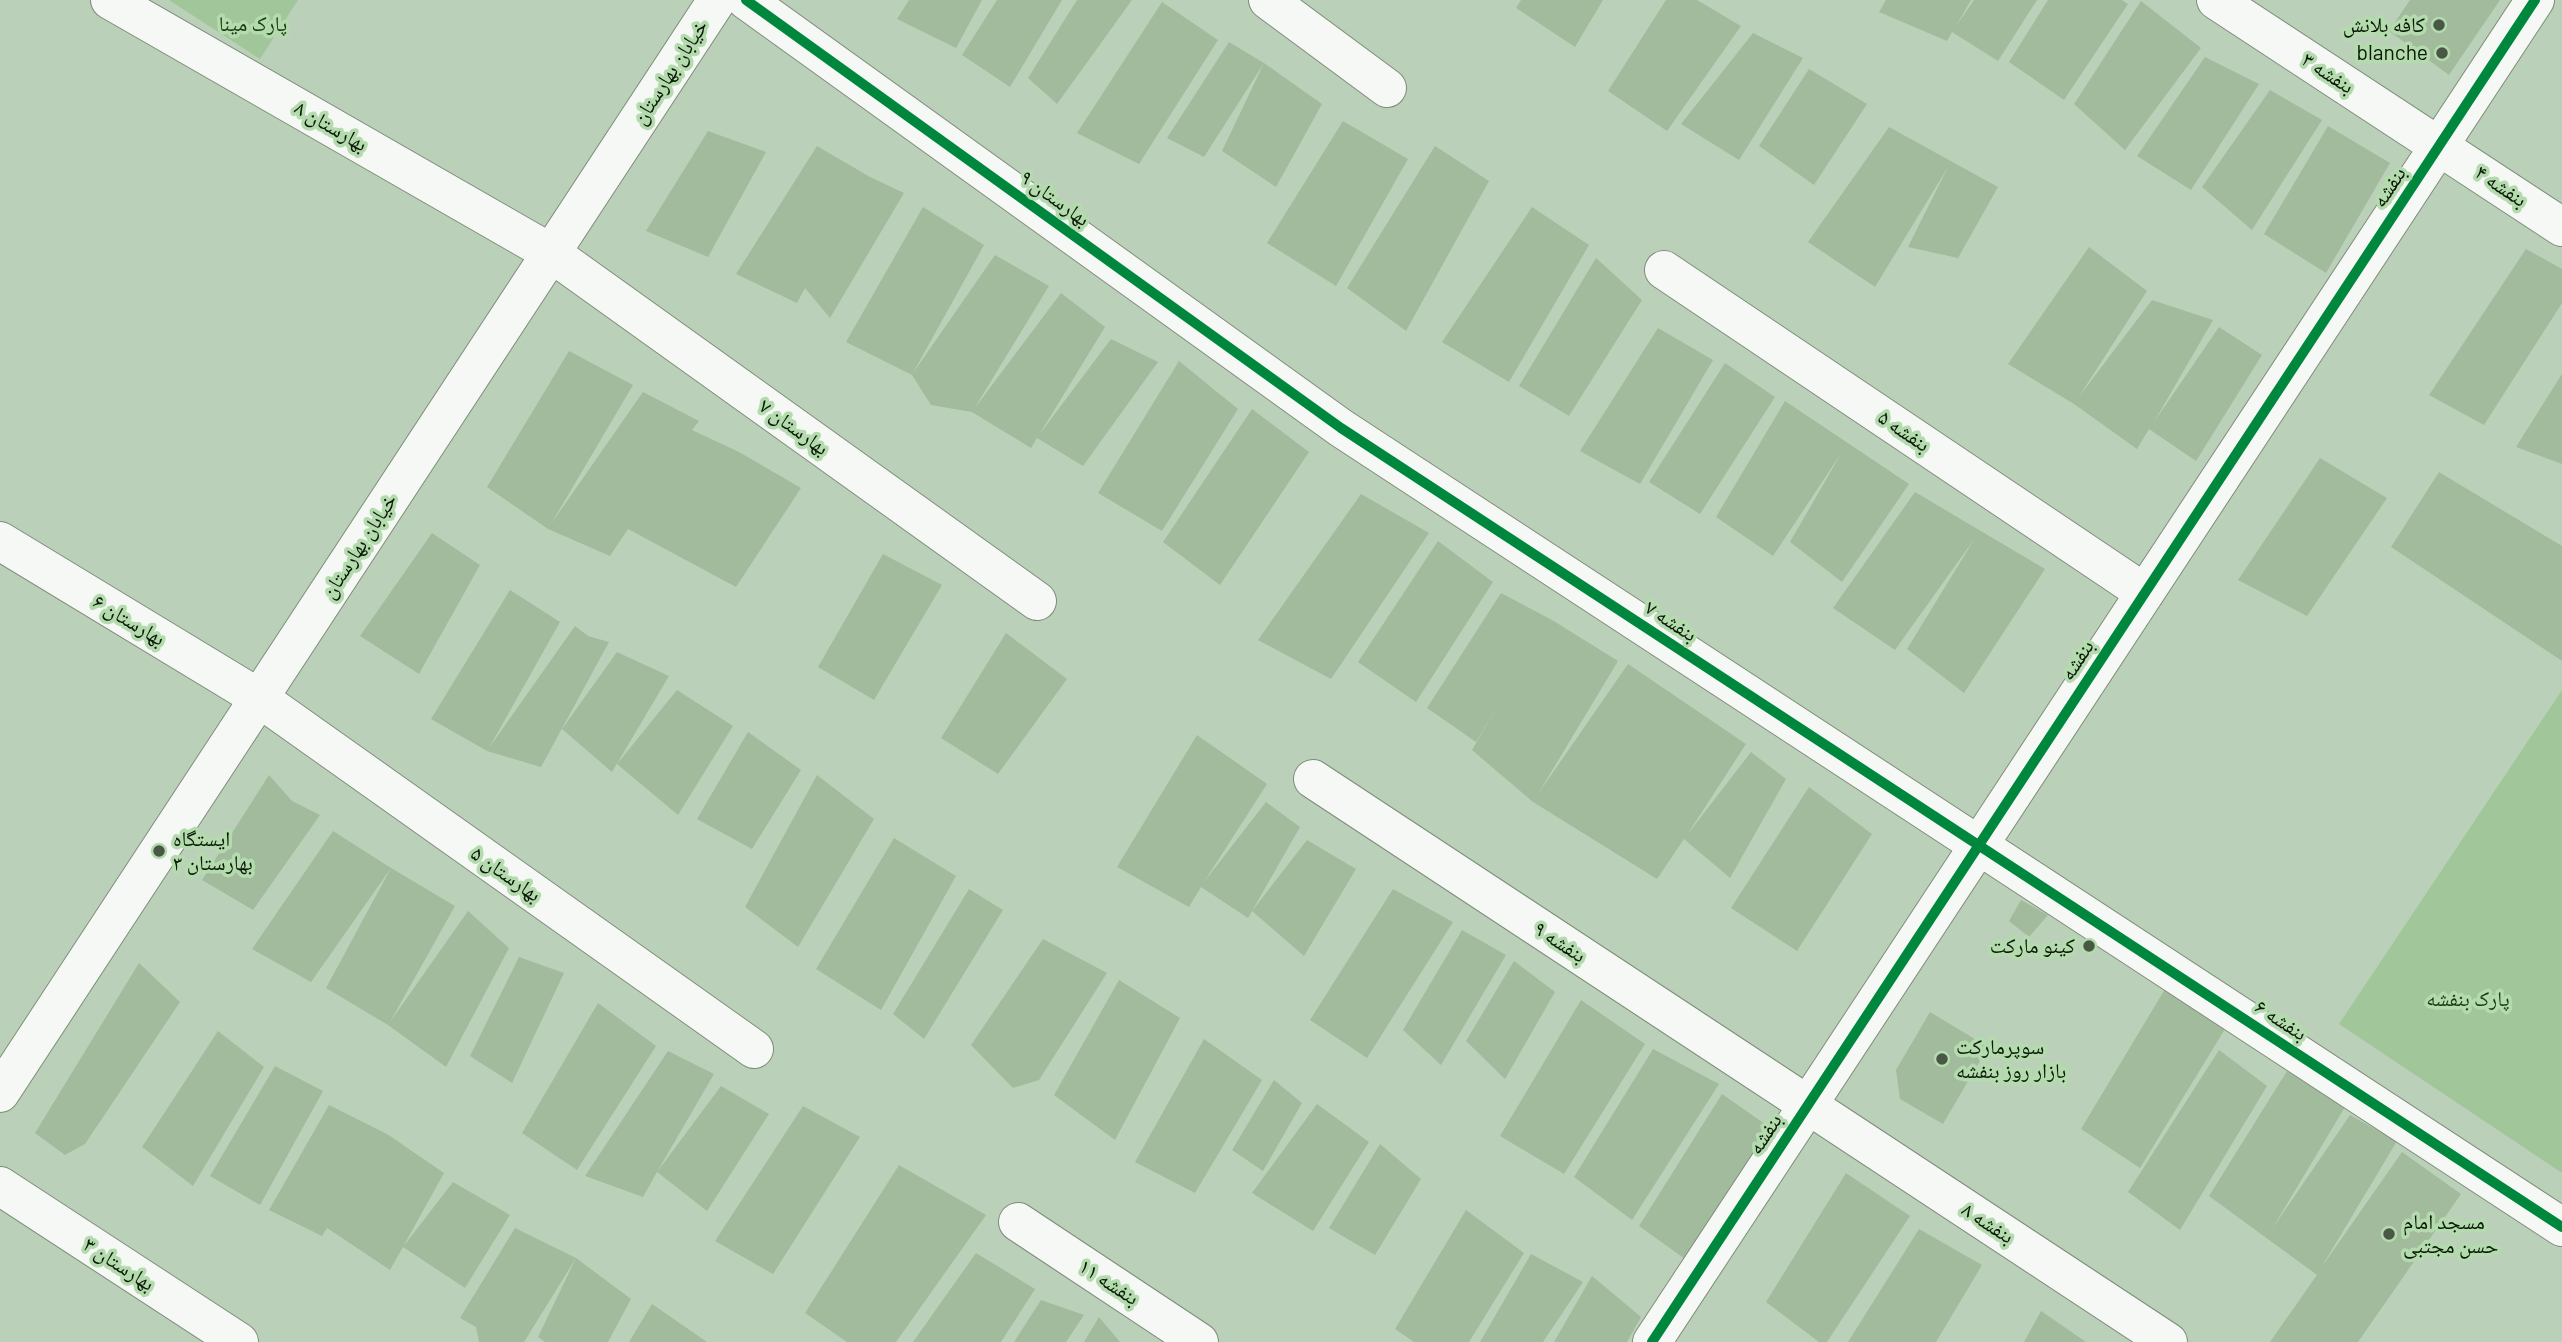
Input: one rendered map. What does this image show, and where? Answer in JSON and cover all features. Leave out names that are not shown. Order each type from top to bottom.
[{"type":"street","name":"بهارستان ۸","points":[[110,0],[551,253]]},
{"type":"street","name":"خیابان بهارستان","points":[[0,1093],[718,0]]},
{"type":"street","name":"بهارستان ۹","points":[[746,0],[1342,428]]},
{"type":"street","points":[[1268,0],[1387,88]]},
{"type":"street","name":"بنفشه ۳","points":[[2216,0],[2440,145]]},
{"type":"street","name":"بنفشه","points":[[1652,1342],[2535,0]]},
{"type":"street","name":"بنفشه ۴","points":[[2440,145],[2562,227]]},
{"type":"street","name":"بهارستان ۷","points":[[551,253],[1037,601]]},
{"type":"street","name":"بنفشه ۵","points":[[1664,270],[2145,593]]},
{"type":"street","name":"بنفشه ۷","points":[[1342,428],[1979,846]]},
{"type":"street","name":"بهارستان ۶","points":[[0,541],[259,698]]},
{"type":"street","name":"بهارستان ۵","points":[[259,698],[754,1049]]},
{"type":"street","name":"بنفشه ۹","points":[[1313,779],[1808,1105]]},
{"type":"street","name":"بنفشه ۶","points":[[1979,846],[2562,1227]]},
{"type":"street","name":"بنفشه ۸","points":[[1808,1105],[2168,1342]]},
{"type":"street","name":"بهارستان ۳","points":[[0,1186],[239,1342]]},
{"type":"street","name":"بنفشه ۱۱","points":[[1018,1222],[1199,1342]]},
{"type":"green space","name":"پارک مینا","points":[[169,0],[298,0],[260,59]]},
{"type":"green space","name":"پارک بنفشه","points":[[2562,690],[2562,1173],[2339,1024]]},
{"type":"building","points":[[909,0],[982,0],[956,48],[897,19]]},
{"type":"building","points":[[997,0],[1062,0],[1010,87],[962,55]]},
{"type":"building","points":[[1077,0],[1132,0],[1057,104],[1028,78]]},
{"type":"building","points":[[1521,0],[1603,0],[1575,47],[1516,8]]},
{"type":"building","points":[[1666,0],[1697,0],[1741,26],[1667,131],[1608,91]]},
{"type":"building","points":[[1886,0],[1971,0],[1956,26],[1974,0],[2037,0],[1998,61],[1952,32],[1947,41],[1879,12]]},
{"type":"building","points":[[2048,0],[2122,0],[2128,4],[2064,100],[2009,62]]},
{"type":"building","name":"blanche","points":[[2410,0],[2500,0],[2449,75],[2389,31]]},
{"type":"building","points":[[2141,1],[2201,48],[2125,150],[2074,104]]},
{"type":"building","points":[[1162,2],[1218,40],[1139,164],[1077,133]]},
{"type":"building","points":[[1753,33],[1803,58],[1739,160],[1681,124]]},
{"type":"building","points":[[1229,42],[1264,63],[1204,157],[1167,138]]},
{"type":"building","points":[[2205,57],[2259,84],[2191,190],[2137,156]]},
{"type":"building","points":[[1264,63],[1322,104],[1276,187],[1222,151]]},
{"type":"building","points":[[1809,69],[1867,104],[1814,185],[1759,146]]},
{"type":"building","points":[[2270,90],[2322,120],[2252,230],[2202,187]]},
{"type":"building","points":[[1343,121],[1408,159],[1336,286],[1267,243]]},
{"type":"building","points":[[2328,126],[2390,163],[2326,273],[2264,234]]},
{"type":"building","points":[[1889,127],[1998,187],[1958,258],[1908,247],[1948,167],[1875,287],[1808,242]]},
{"type":"building","points":[[708,131],[766,152],[708,257],[646,231]]},
{"type":"building","points":[[817,146],[904,193],[830,318],[805,288],[797,303],[736,274]]},
{"type":"building","points":[[1435,146],[1489,181],[1406,331],[1347,288]]},
{"type":"building","points":[[923,207],[984,245],[913,373],[995,255],[1049,286],[974,409],[1061,293],[1105,327],[1039,435],[1111,339],[1158,362],[1083,466],[1037,438],[1031,448],[972,412],[931,405],[912,375],[846,342]]},
{"type":"building","points":[[1532,207],[1589,245],[1509,382],[1442,342]]},
{"type":"building","points":[[2089,247],[2147,291],[2078,398],[2152,300],[2213,320],[2154,422],[2219,327],[2262,355],[2196,461],[2149,429],[2137,449],[2074,404],[2008,364]]},
{"type":"building","points":[[2526,249],[2562,269],[2562,303],[2484,425],[2429,395]]},
{"type":"building","points":[[1596,258],[1642,300],[1569,416],[1519,386]]},
{"type":"building","points":[[1658,328],[1713,360],[1640,484],[1580,451]]},
{"type":"building","points":[[569,351],[633,385],[551,524],[643,392],[699,421],[692,430],[739,452],[801,488],[736,587],[628,529],[610,556],[548,529],[487,487]]},
{"type":"building","points":[[1179,361],[1238,409],[1162,531],[1098,493]]},
{"type":"building","points":[[1725,363],[1775,397],[1700,514],[1649,482]]},
{"type":"building","points":[[2562,374],[2562,464],[2516,447]]},
{"type":"building","points":[[1785,401],[1909,484],[1842,582],[1790,542],[1842,452],[1773,556],[1716,517]]},
{"type":"building","points":[[1252,409],[1309,452],[1220,585],[1163,542]]},
{"type":"building","points":[[2320,458],[2387,498],[2307,616],[2238,580]]},
{"type":"building","points":[[2439,472],[2562,546],[2562,661],[2391,547]]},
{"type":"building","points":[[1915,492],[2045,569],[1964,693],[1907,649],[1975,538],[1895,650],[1833,608]]},
{"type":"building","points":[[1361,494],[1429,533],[1331,679],[1258,640]]},
{"type":"building","points":[[432,533],[480,565],[419,674],[360,636]]},
{"type":"building","points":[[1438,541],[1493,582],[1416,702],[1358,662]]},
{"type":"building","points":[[883,554],[942,585],[874,700],[818,667]]},
{"type":"building","points":[[510,590],[560,622],[489,748],[575,626],[588,636],[609,642],[541,767],[487,751],[431,719]]},
{"type":"building","points":[[1501,593],[1552,620],[1618,661],[1538,794],[1628,664],[1746,744],[1687,835],[1751,752],[1786,779],[1730,878],[1684,839],[1657,879],[1533,802],[1472,750],[1500,702],[1476,742],[1427,708]]},
{"type":"building","points":[[1006,633],[1067,679],[998,774],[941,738]]},
{"type":"building","points":[[617,652],[669,676],[612,772],[562,729]]},
{"type":"building","points":[[677,690],[733,726],[678,815],[617,764]]},
{"type":"building","points":[[748,732],[801,770],[752,849],[697,819]]},
{"type":"building","points":[[1197,735],[1267,784],[1204,882],[1266,802],[1300,827],[1248,918],[1201,887],[1189,907],[1117,867]]},
{"type":"building","points":[[269,775],[292,801],[320,815],[253,910],[202,880]]},
{"type":"building","points":[[817,775],[874,819],[798,947],[745,907]]},
{"type":"building","points":[[1809,787],[1872,834],[1797,951],[1731,908]]},
{"type":"building","points":[[333,831],[391,868],[311,982],[252,949]]},
{"type":"building","points":[[894,838],[956,876],[881,1010],[816,969]]},
{"type":"building","points":[[1307,840],[1356,869],[1304,956],[1252,911]]},
{"type":"building","points":[[391,868],[455,906],[390,1022],[468,911],[509,948],[446,1067],[388,1025],[326,988]]},
{"type":"building","points":[[969,889],[1003,910],[924,1039],[893,1014]]},
{"type":"building","points":[[1393,889],[1453,922],[1367,1058],[1310,1020]]},
{"type":"building","points":[[2021,900],[2048,915],[2029,937],[2009,921]]},
{"type":"building","points":[[1462,930],[1506,955],[1441,1065],[1403,1030]]},
{"type":"building","points":[[1043,939],[1107,973],[1039,1080],[1013,1088],[971,1045]]},
{"type":"building","points":[[519,957],[564,973],[512,1083],[470,1056]]},
{"type":"building","points":[[1514,961],[1555,992],[1505,1079],[1466,1041]]},
{"type":"building","points":[[139,963],[180,1002],[85,1144],[65,1155],[35,1133]]},
{"type":"building","points":[[1119,980],[1180,1018],[1115,1140],[1054,1095]]},
{"type":"building","points":[[2165,989],[2225,1029],[2140,1168],[2081,1129]]},
{"type":"building","points":[[1581,1000],[1645,1044],[1564,1174],[1500,1136]]},
{"type":"building","points":[[598,1003],[656,1046],[577,1170],[522,1133]]},
{"type":"building","name":"سوپرمارکت بازار روز بنفشه","points":[[1930,1012],[1988,1047],[1943,1124],[1900,1099],[1896,1070]]},
{"type":"building","points":[[218,1031],[264,1067],[193,1186],[142,1147]]},
{"type":"building","points":[[1204,1039],[1262,1080],[1195,1193],[1135,1162]]},
{"type":"building","points":[[1653,1049],[1719,1084],[1632,1220],[1574,1177]]},
{"type":"building","points":[[2219,1050],[2267,1086],[2180,1230],[2128,1192]]},
{"type":"building","points":[[668,1051],[714,1074],[643,1197],[585,1176]]},
{"type":"building","points":[[275,1066],[323,1091],[260,1205],[210,1176]]},
{"type":"building","points":[[2287,1071],[2345,1107],[2272,1229],[2350,1115],[2397,1141],[2321,1268],[2402,1152],[2461,1194],[2358,1342],[2270,1342],[2317,1275],[2209,1196]]},
{"type":"building","points":[[1274,1080],[1302,1103],[1263,1171],[1232,1150]]},
{"type":"building","points":[[721,1086],[769,1114],[707,1211],[657,1172]]},
{"type":"building","points":[[1722,1094],[1775,1131],[1692,1264],[1639,1226]]},
{"type":"building","points":[[1317,1104],[1369,1142],[1313,1231],[1252,1193]]},
{"type":"building","points":[[329,1105],[387,1134],[444,1173],[390,1270],[327,1228],[322,1236],[269,1210]]},
{"type":"building","points":[[803,1106],[860,1137],[773,1274],[715,1241]]},
{"type":"building","points":[[1380,1144],[1421,1179],[1375,1255],[1329,1228]]},
{"type":"building","points":[[899,1165],[986,1215],[896,1342],[847,1342],[805,1313]]},
{"type":"building","points":[[1846,1173],[1910,1216],[1827,1342],[1819,1342],[1766,1302]]},
{"type":"building","points":[[453,1182],[510,1215],[465,1288],[403,1247]]},
{"type":"building","points":[[1466,1210],[1524,1253],[1469,1342],[1414,1342],[1395,1329]]},
{"type":"building","points":[[515,1228],[576,1258],[524,1342],[479,1342],[476,1327],[460,1318]]},
{"type":"building","points":[[1919,1229],[1982,1265],[1936,1342],[1848,1342]]},
{"type":"building","points":[[976,1253],[1035,1289],[1001,1342],[913,1342]]},
{"type":"building","points":[[1531,1254],[1583,1282],[1543,1342],[1480,1342]]},
{"type":"building","points":[[576,1258],[631,1299],[608,1342],[545,1342],[538,1337]]},
{"type":"building","points":[[1592,1276],[1641,1317],[1627,1342],[1554,1342]]},
{"type":"building","points":[[1041,1300],[1084,1315],[1066,1342],[1014,1342]]},
{"type":"building","points":[[652,1304],[707,1342],[629,1342]]},
{"type":"building","points":[[2041,1311],[2086,1342],[2024,1342]]},
{"type":"building","points":[[1099,1317],[1120,1342],[1084,1342]]},
{"type":"cycle path","points":[[746,0],[1341,428],[2562,1227]]},
{"type":"cycle path","points":[[1652,1342],[2535,0]]},
{"type":"place","name":"کافه بلانش","points":[[2439,25]]},
{"type":"place","name":"blanche","points":[[2442,53]]},
{"type":"place","name":"ایستگاه بهارستان ۳","points":[[159,851]]},
{"type":"place","name":"کینو مارکت","points":[[2089,946]]},
{"type":"place","name":"سوپرمارکت بازار روز بنفشه","points":[[1942,1059]]},
{"type":"place","name":"مسجد امام حسن مجتبی","points":[[2389,1234]]}]
